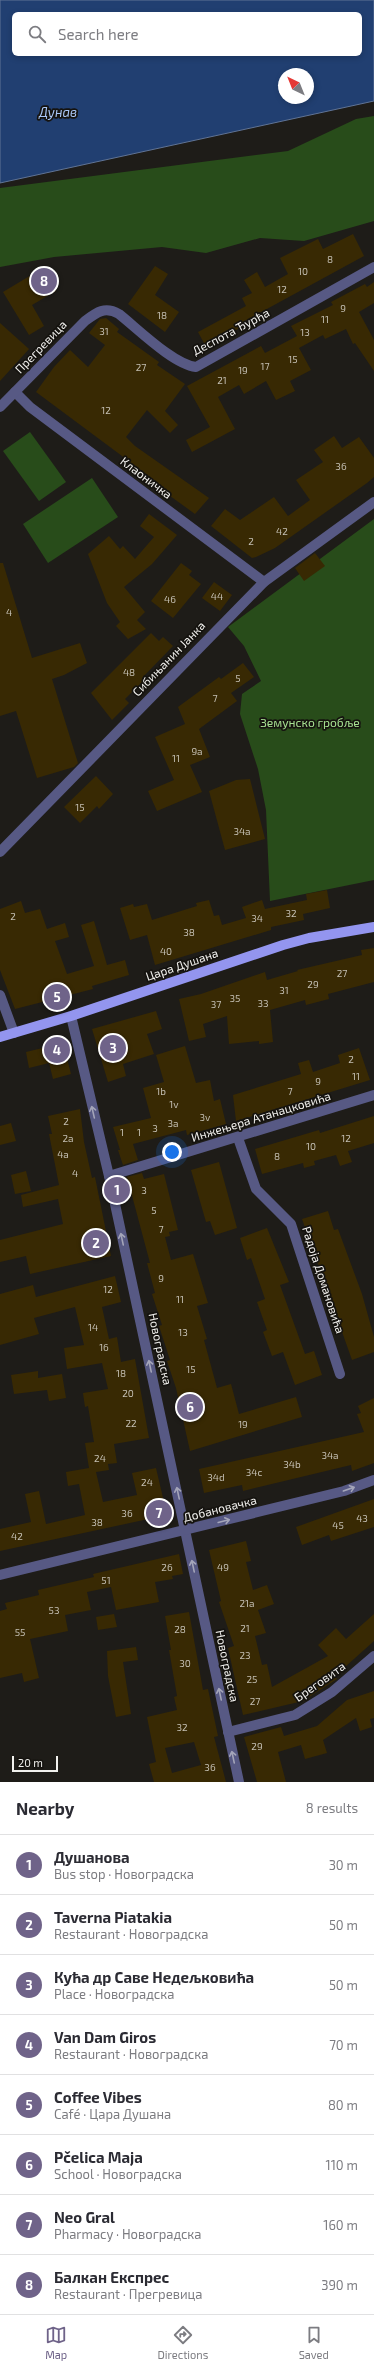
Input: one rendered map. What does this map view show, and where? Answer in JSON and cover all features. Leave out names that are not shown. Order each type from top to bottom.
[{"type":"main road","name":"Цара Душана","points":[[0,1037],[71,1016],[309,938],[374,927]]},
{"type":"street","name":"Деспота Ђурђа","points":[[104,309],[119,314],[174,358],[186,365],[196,367],[374,267]]},
{"type":"street","name":"Прегревица","points":[[0,407],[85,321],[104,309]]},
{"type":"street","name":"Клаоничка","points":[[15,392],[30,407],[264,582]]},
{"type":"street","name":"Сибињанин Јанка","points":[[0,852],[264,582],[374,502]]},
{"type":"street","points":[[0,995],[14,1033]]},
{"type":"street","name":"Новоградска","points":[[71,1016],[108,1176],[186,1531],[239,1782]]},
{"type":"street","name":"Инжењера Атанацковића","points":[[108,1176],[238,1138],[374,1095]]},
{"type":"street","name":"Радоја Домановића","points":[[238,1138],[256,1189],[291,1224],[340,1374]]},
{"type":"street","name":"Добановачка","points":[[0,1575],[186,1531],[344,1491],[374,1480]]},
{"type":"street","name":"Бреговита","points":[[228,1732],[295,1714],[332,1692],[374,1656]]},
{"type":"green space","points":[[374,116],[374,221],[304,241],[260,238],[206,253],[162,247],[54,257],[0,267],[0,188],[288,151],[356,119]]},
{"type":"green space","points":[[30,432],[66,482],[39,501],[3,451]]},
{"type":"green space","points":[[92,478],[118,517],[48,563],[23,524]]},
{"type":"green space","name":"Земунско гробље","points":[[374,519],[374,880],[270,901],[266,810],[258,769],[240,714],[242,694],[261,681],[244,646],[228,627]]},
{"type":"water","name":"Дунав","points":[[0,0],[374,0],[374,101],[0,183]]},
{"type":"building","points":[[353,234],[364,256],[243,322],[245,325],[206,347],[198,332],[246,306],[242,298],[252,293],[244,280],[257,272],[265,287],[288,274],[280,258],[318,239],[323,249]]},
{"type":"building","points":[[155,266],[168,274],[155,295],[179,312],[165,332],[128,304]]},
{"type":"building","points":[[43,268],[56,291],[32,305],[44,326],[29,335],[3,292]]},
{"type":"building","points":[[374,282],[374,303],[359,312],[374,340],[374,371],[355,343],[353,344],[346,329],[325,339],[323,335],[299,348],[311,370],[290,381],[295,391],[276,400],[266,381],[244,394],[239,385],[218,397],[235,429],[192,452],[186,440],[210,427],[187,386],[261,346],[265,353],[297,336],[291,326],[333,305],[331,302],[365,284],[367,287]]},
{"type":"building","points":[[106,318],[119,329],[117,332],[159,362],[157,365],[185,384],[165,411],[178,425],[170,433],[147,410],[126,437],[135,446],[209,498],[195,514],[155,485],[157,482],[36,392],[54,367],[70,350],[88,367],[105,345],[89,333],[100,319]]},
{"type":"building","points":[[0,323],[29,349],[0,381]]},
{"type":"building","points":[[334,436],[342,448],[359,437],[374,458],[374,477],[367,483],[275,548],[256,557],[252,558],[211,526],[225,509],[240,520],[274,497],[288,516],[310,500],[296,480],[323,462],[314,450]]},
{"type":"building","points":[[149,514],[177,535],[152,564],[124,587],[145,612],[137,620],[146,629],[128,639],[116,626],[120,622],[107,603],[88,554],[109,536],[120,549],[123,546],[135,559],[154,537],[140,526]]},
{"type":"building","points":[[315,553],[325,566],[304,581],[295,568]]},
{"type":"building","points":[[0,563],[3,563],[32,658],[80,643],[87,663],[64,675],[52,679],[78,763],[74,767],[37,778],[16,711],[0,716]]},
{"type":"building","points":[[181,563],[192,571],[189,575],[201,584],[173,618],[151,601]]},
{"type":"building","points":[[214,582],[232,595],[220,611],[202,598]]},
{"type":"building","points":[[151,633],[159,641],[163,637],[173,646],[142,678],[144,680],[125,699],[129,703],[112,720],[91,693]]},
{"type":"building","points":[[243,663],[254,677],[231,693],[237,701],[199,729],[210,757],[190,765],[202,792],[157,811],[148,791],[174,780],[155,737],[185,724],[178,707],[219,677],[221,679]]},
{"type":"building","points":[[96,776],[113,794],[99,809],[97,806],[80,823],[64,807]]},
{"type":"building","points":[[250,779],[265,839],[225,850],[209,791],[236,780]]},
{"type":"building","points":[[327,890],[330,908],[303,914],[304,920],[271,927],[271,930],[155,965],[147,935],[130,940],[120,908],[133,904],[134,907],[147,904],[152,920],[197,906],[196,903],[209,900],[214,916],[219,915],[222,925],[246,918],[242,907],[262,900],[265,909],[307,900],[306,894]]},
{"type":"building","points":[[21,901],[25,913],[40,909],[47,929],[65,923],[69,937],[55,941],[67,974],[94,966],[81,925],[94,921],[107,965],[125,960],[129,975],[92,986],[93,989],[15,1009],[0,970],[0,909]]},
{"type":"building","points":[[374,948],[374,982],[328,994],[329,999],[306,1005],[305,1000],[270,1010],[273,1042],[259,1044],[259,1041],[229,1044],[227,1016],[203,1024],[206,1037],[189,1041],[179,999],[201,994],[265,972],[267,980],[298,971],[297,970],[362,955],[361,950]]},
{"type":"building","points":[[156,1011],[162,1029],[147,1034],[154,1054],[123,1064],[126,1076],[108,1082],[92,1029]]},
{"type":"building","points":[[63,1043],[71,1074],[53,1079],[49,1063],[29,1068],[26,1052]]},
{"type":"building","points":[[185,1046],[196,1083],[210,1080],[214,1101],[220,1099],[226,1124],[187,1135],[186,1130],[133,1144],[138,1160],[123,1165],[113,1127],[151,1118],[143,1088],[164,1082],[156,1055]]},
{"type":"building","points":[[359,1048],[370,1080],[236,1121],[233,1095],[301,1074],[298,1063],[309,1060],[313,1072],[340,1063],[338,1055]]},
{"type":"building","points":[[80,1109],[84,1142],[92,1178],[95,1177],[111,1256],[30,1274],[26,1256],[0,1262],[0,1240],[63,1224],[58,1199],[23,1207],[21,1195],[59,1185],[49,1134],[52,1134],[48,1116]]},
{"type":"building","points":[[374,1116],[374,1143],[348,1151],[352,1162],[340,1166],[336,1155],[314,1161],[315,1165],[304,1168],[303,1163],[262,1174],[255,1149],[319,1130],[320,1133]]},
{"type":"building","points":[[11,1123],[16,1141],[0,1145],[0,1126]]},
{"type":"building","points":[[219,1162],[237,1228],[215,1235],[210,1221],[206,1222],[191,1170]]},
{"type":"building","points":[[26,1171],[31,1191],[15,1194],[11,1175]]},
{"type":"building","points":[[142,1173],[144,1179],[164,1174],[178,1230],[169,1232],[170,1236],[165,1237],[171,1260],[193,1254],[208,1303],[197,1306],[207,1339],[204,1340],[217,1388],[231,1384],[239,1414],[296,1397],[302,1417],[190,1451],[176,1388],[167,1361],[170,1360],[159,1326],[162,1325],[152,1294],[155,1293],[147,1263],[150,1263],[127,1177]]},
{"type":"building","points":[[328,1211],[334,1230],[338,1229],[362,1294],[374,1337],[374,1352],[352,1360],[302,1219]]},
{"type":"building","points":[[267,1228],[289,1282],[280,1285],[305,1354],[314,1351],[322,1375],[295,1385],[283,1352],[272,1356],[263,1332],[267,1330],[257,1302],[265,1299],[251,1258],[247,1260],[240,1238]]},
{"type":"building","points":[[115,1276],[121,1302],[102,1307],[109,1339],[117,1337],[121,1362],[135,1359],[149,1438],[114,1444],[117,1463],[108,1464],[109,1470],[96,1472],[103,1502],[137,1495],[132,1473],[156,1468],[167,1515],[0,1551],[0,1529],[31,1522],[25,1494],[39,1491],[46,1524],[85,1515],[79,1484],[68,1486],[66,1472],[89,1468],[85,1443],[94,1442],[88,1406],[85,1407],[83,1393],[108,1389],[102,1363],[67,1369],[64,1348],[84,1345],[75,1307],[34,1318],[39,1334],[0,1345],[0,1294],[33,1285],[36,1297]]},
{"type":"building","points":[[38,1371],[38,1378],[62,1374],[66,1398],[49,1401],[47,1390],[14,1394],[11,1375]]},
{"type":"building","points":[[374,1398],[374,1463],[352,1471],[351,1465],[243,1491],[242,1485],[204,1493],[199,1469],[364,1432],[357,1414],[361,1413],[358,1406]]},
{"type":"building","points":[[374,1499],[374,1527],[331,1541],[329,1535],[302,1545],[296,1527]]},
{"type":"building","points":[[246,1541],[251,1561],[246,1562],[253,1590],[267,1585],[274,1604],[258,1610],[266,1633],[255,1636],[262,1665],[267,1664],[272,1687],[328,1656],[318,1645],[336,1628],[346,1639],[374,1614],[374,1641],[335,1676],[337,1679],[303,1701],[243,1715],[228,1648],[234,1646],[219,1602],[221,1601],[209,1550]]},
{"type":"building","points":[[179,1554],[183,1574],[172,1576],[173,1579],[155,1582],[159,1602],[116,1610],[111,1587],[87,1592],[91,1610],[65,1615],[68,1631],[30,1639],[39,1678],[24,1682],[22,1673],[0,1678],[0,1611],[7,1609],[5,1603],[39,1595],[38,1590],[94,1577],[93,1574]]},
{"type":"building","points":[[189,1612],[203,1690],[208,1689],[218,1736],[214,1737],[226,1782],[154,1782],[149,1764],[156,1762],[147,1717],[177,1710],[174,1697],[177,1696],[165,1616]],"holes":[[[194,1742],[201,1765],[172,1773],[165,1748]]]},
{"type":"building","points":[[114,1614],[117,1627],[98,1630],[96,1617]]},
{"type":"building","points":[[136,1647],[138,1660],[123,1662],[131,1714],[116,1717],[108,1676],[107,1651]]},
{"type":"building","points":[[374,1691],[374,1718],[370,1719],[372,1727],[360,1731],[356,1718],[323,1740],[327,1753],[305,1759],[301,1745],[278,1752],[286,1782],[257,1782],[244,1737],[281,1727],[284,1736],[317,1726],[347,1700]]},
{"type":"place","name":"Балкан Експрес","points":[[44,281]]},
{"type":"place","name":"Coffee Vibes","points":[[57,997]]},
{"type":"place","name":"Кућа др Саве Недељковића","points":[[113,1048]]},
{"type":"place","name":"Van Dam Giros","points":[[57,1050]]},
{"type":"place","name":"Душанова","points":[[117,1190]]},
{"type":"place","name":"Taverna Piatakia","points":[[96,1243]]},
{"type":"place","name":"Pčelica Maja","points":[[190,1407]]},
{"type":"place","name":"Neo Gral","points":[[159,1513]]}]
